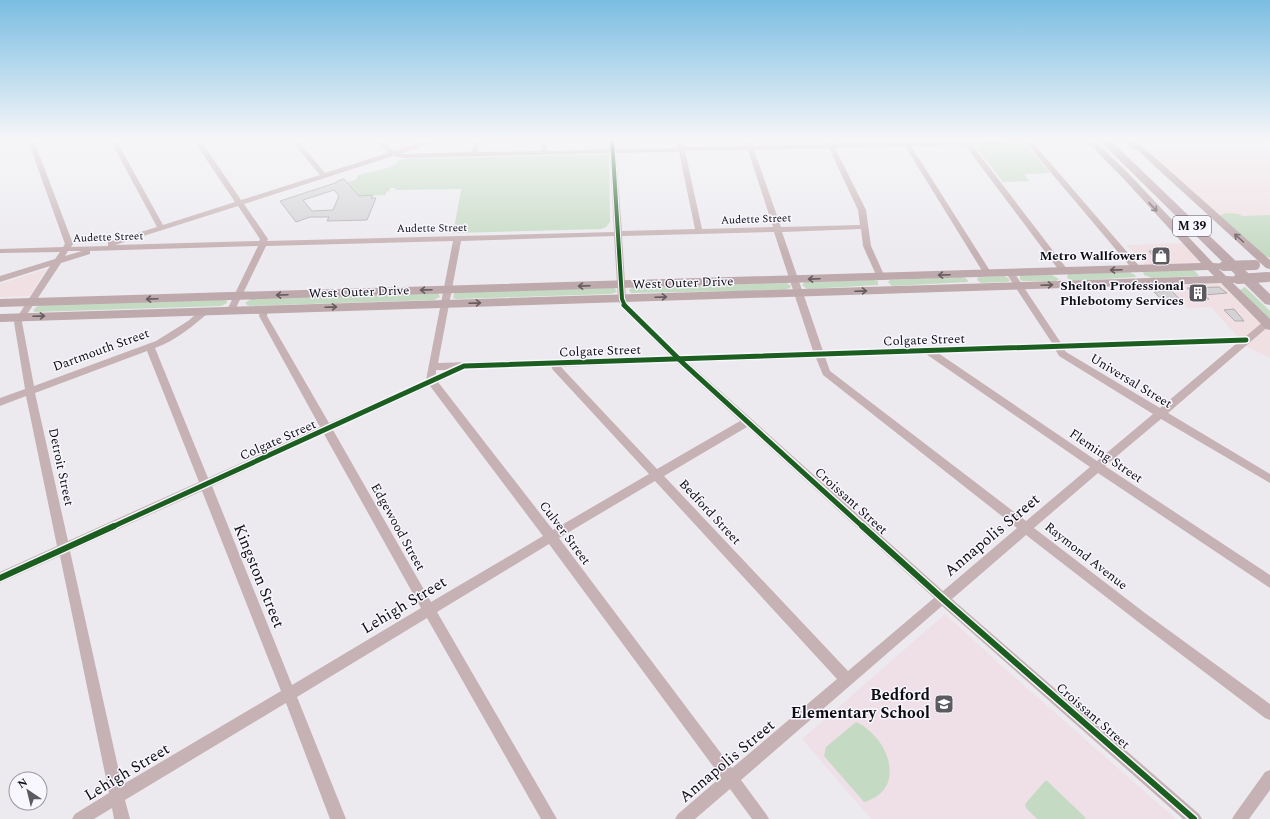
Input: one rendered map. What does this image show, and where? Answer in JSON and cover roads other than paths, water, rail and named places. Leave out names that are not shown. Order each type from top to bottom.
[{"type":"highway","name":"M 39","points":[[1141,176],[1270,301]]},
{"type":"highway","name":"M 39","points":[[1155,176],[1270,282]]},
{"type":"main road","points":[[1126,176],[1201,257],[1217,264],[1224,280],[1240,285],[1270,282]]},
{"type":"main road","points":[[1166,176],[1251,258],[1269,264]]},
{"type":"main road","name":"West Outer Drive","points":[[0,303],[1137,269],[1190,267],[1251,258],[1269,264]]},
{"type":"main road","points":[[1190,267],[1202,274],[1203,277],[1200,281]]},
{"type":"main road","points":[[1137,269],[1147,283]]},
{"type":"main road","points":[[970,274],[976,288]]},
{"type":"main road","points":[[881,277],[888,290]]},
{"type":"main road","name":"West Outer Drive","points":[[0,318],[1224,280]]},
{"type":"main road","points":[[1240,285],[1268,324]]},
{"type":"street","points":[[20,317],[69,244],[44,176]]},
{"type":"street","points":[[133,176],[161,228]]},
{"type":"street","points":[[221,176],[264,239],[264,243],[231,310]]},
{"type":"street","points":[[0,280],[323,176]]},
{"type":"street","points":[[615,176],[622,299]]},
{"type":"street","points":[[687,176],[698,232]]},
{"type":"street","points":[[759,176],[794,280]]},
{"type":"street","points":[[846,176],[862,210],[867,246],[881,277]]},
{"type":"street","points":[[926,176],[988,274]]},
{"type":"street","points":[[992,176],[1064,271]]},
{"type":"street","points":[[1057,176],[1137,269]]},
{"type":"street","name":"Audette Street","points":[[0,251],[864,227]]},
{"type":"street","points":[[432,381],[430,379],[458,239]]},
{"type":"street","name":"Universal Street","points":[[1010,273],[1062,354],[1270,479]]},
{"type":"street","name":"Raymond Avenue","points":[[794,280],[826,373],[1141,617],[1270,713]]},
{"type":"street","name":"Croissant Street","points":[[622,299],[625,307],[747,422],[942,598],[1194,819]]},
{"type":"street","name":"Edgewood Street","points":[[264,309],[263,316],[549,819]]},
{"type":"street","name":"Dartmouth Street","points":[[0,402],[159,343],[191,323],[205,311]]},
{"type":"street","name":"Detroit Street","points":[[20,317],[18,326],[30,391],[122,819]]},
{"type":"street","name":"Annapolis Street","points":[[683,819],[1246,340],[1268,324]]},
{"type":"street","name":"Colgate Street","points":[[0,578],[205,486],[464,366],[1246,340]]},
{"type":"street","name":"Kingston Street","points":[[150,346],[205,486],[290,694],[338,819]]},
{"type":"street","name":"Fleming Street","points":[[928,351],[1270,582]]},
{"type":"street","name":"Bedford Street","points":[[556,363],[556,368],[847,680]]},
{"type":"street","points":[[433,367],[464,366]]},
{"type":"street","name":"Culver Street","points":[[432,381],[551,537],[761,819]]},
{"type":"street","name":"Lehigh Street","points":[[80,819],[551,537],[747,422]]},
{"type":"street","points":[[1240,819],[1270,777]]},
{"type":"place","name":"Metro Wallfowers","points":[[1161,256]]},
{"type":"place","name":"Shelton Professional Phlebotomy Services","points":[[1198,293]]},
{"type":"place","name":"Bedford Elementary School","points":[[944,704]]}]
